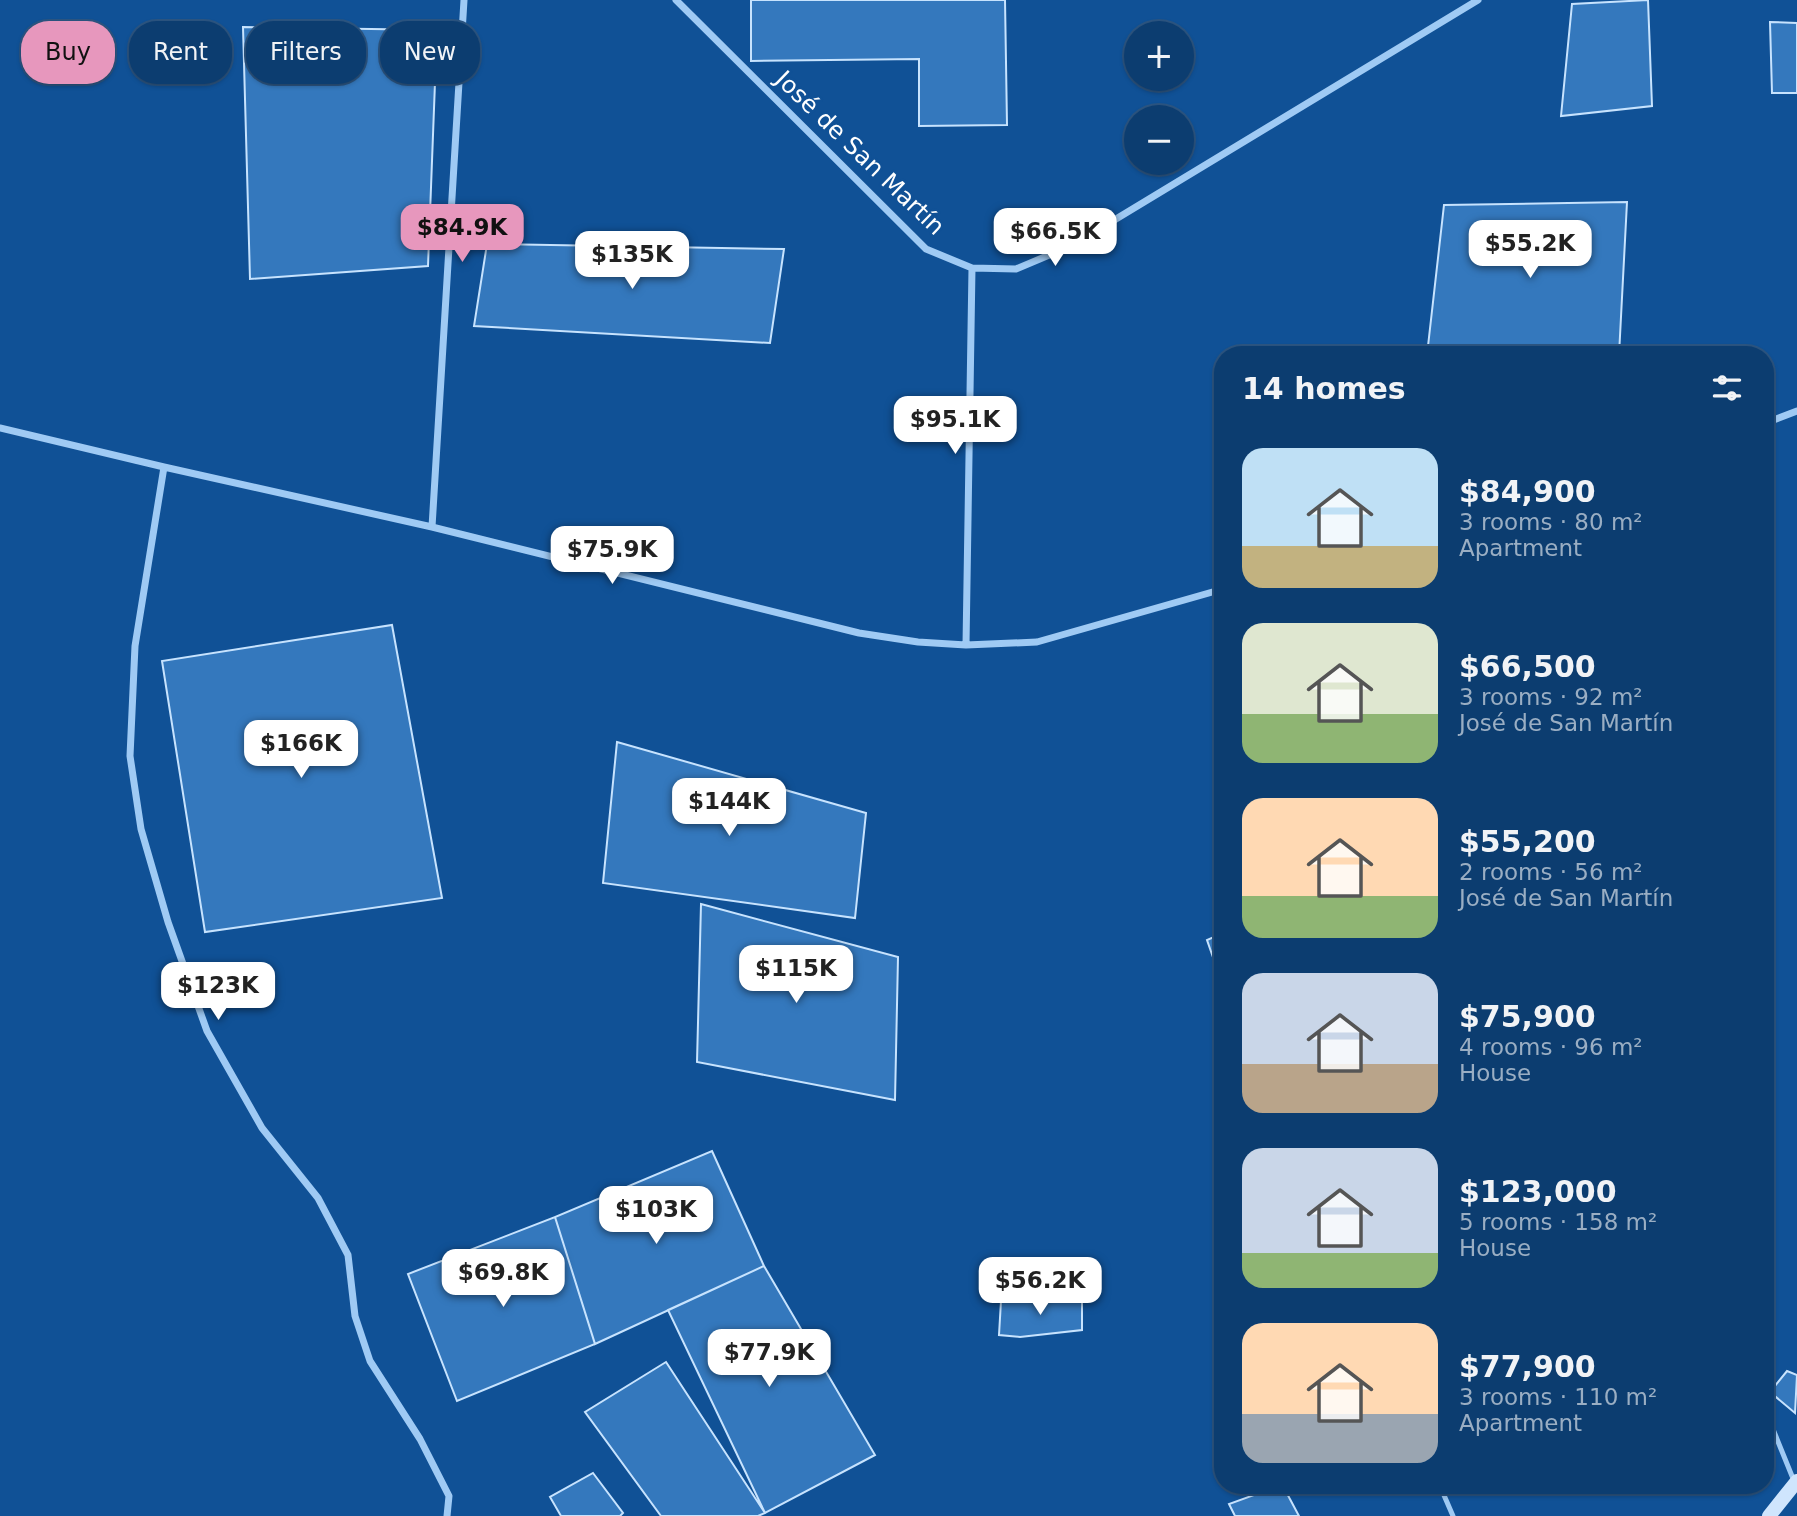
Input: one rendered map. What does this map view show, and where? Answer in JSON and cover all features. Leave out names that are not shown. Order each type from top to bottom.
[{"type":"street","points":[[432,527],[464,0]]},
{"type":"street","name":"José de San Martín","points":[[676,0],[926,249],[972,268],[1016,269],[1073,245],[1478,0]]},
{"type":"street","points":[[966,645],[972,268]]},
{"type":"street","points":[[1774,420],[1797,411]]},
{"type":"street","points":[[0,428],[432,527],[859,633],[918,642],[966,645],[1037,642],[1214,592]]},
{"type":"street","points":[[164,467],[135,646],[130,756],[141,829],[168,922],[206,1031],[262,1128],[318,1198],[348,1255],[355,1316],[370,1361],[426,1450],[449,1496],[447,1516]]},
{"type":"street","points":[[1769,1516],[1796,1483]]},
{"type":"lane","points":[[1774,1431],[1796,1483]]},
{"type":"lane","points":[[1443,1494],[1453,1516]]},
{"type":"building","points":[[751,0],[1005,0],[1007,125],[919,126],[919,59],[751,61]]},
{"type":"building","points":[[1648,0],[1652,106],[1561,116],[1572,4]]},
{"type":"building","points":[[1770,22],[1797,23],[1797,93],[1772,93]]},
{"type":"building","points":[[243,27],[246,27],[246,84],[366,84],[366,29],[380,29],[380,84],[435,84],[428,266],[250,279]]},
{"type":"building","points":[[1627,202],[1619,346],[1428,346],[1444,205]]},
{"type":"building","points":[[487,244],[784,249],[770,343],[474,326]]},
{"type":"building","points":[[392,625],[442,898],[205,932],[162,661]]},
{"type":"building","points":[[617,742],[866,813],[855,918],[603,883]]},
{"type":"building","points":[[701,904],[898,957],[895,1100],[697,1062]]},
{"type":"building","points":[[1214,937],[1214,960],[1207,940]]},
{"type":"building","points":[[712,1151],[764,1266],[595,1344],[555,1217]]},
{"type":"building","points":[[555,1217],[595,1344],[457,1401],[408,1274]]},
{"type":"building","points":[[764,1266],[875,1455],[765,1513],[668,1310]]},
{"type":"building","points":[[1082,1298],[1082,1330],[1020,1337],[999,1335],[1001,1301]]},
{"type":"building","points":[[666,1362],[765,1513],[758,1516],[661,1516],[585,1412]]},
{"type":"building","points":[[1787,1371],[1797,1375],[1795,1413],[1774,1395],[1774,1387]]},
{"type":"building","points":[[593,1473],[623,1513],[620,1516],[561,1516],[550,1497]]},
{"type":"building","points":[[1257,1494],[1287,1494],[1299,1516],[1235,1516],[1229,1504]]}]
